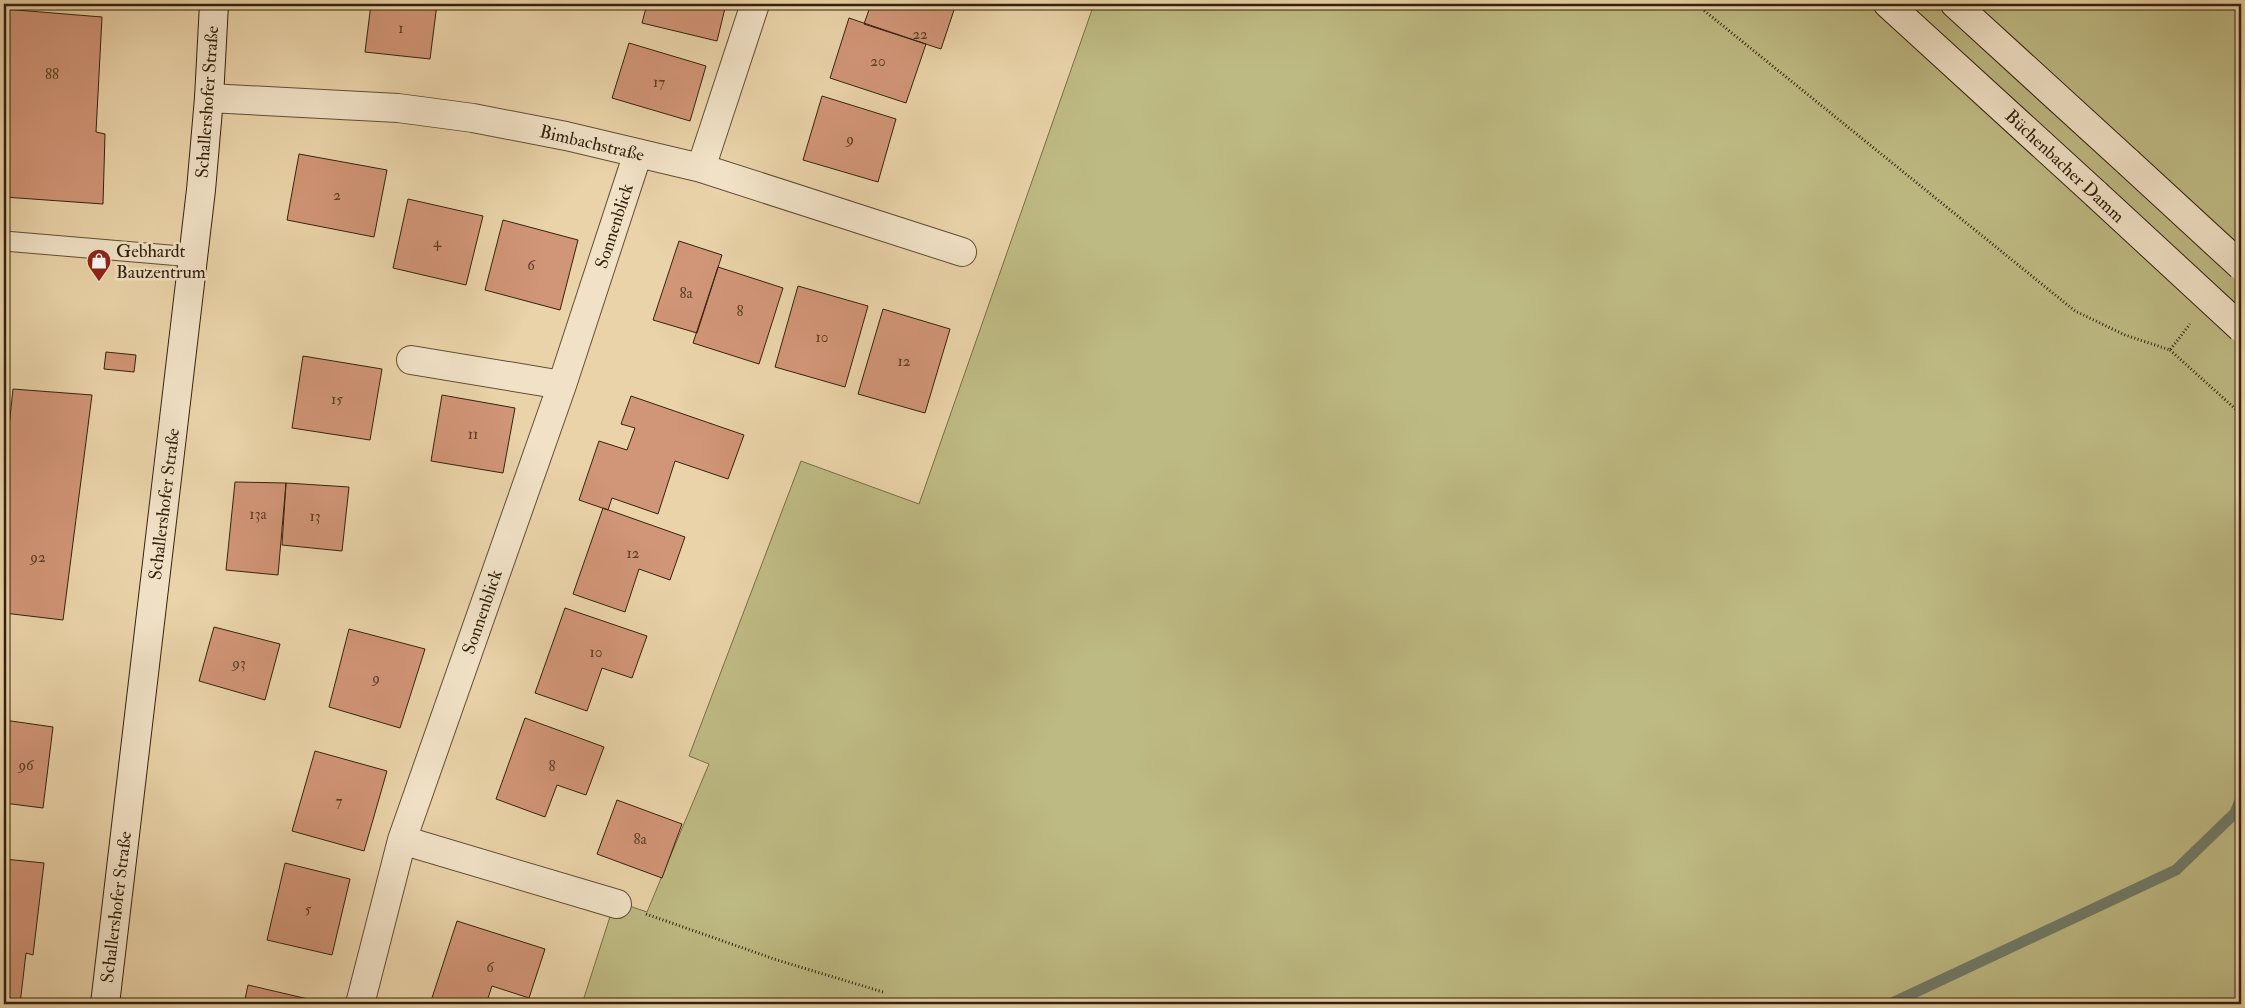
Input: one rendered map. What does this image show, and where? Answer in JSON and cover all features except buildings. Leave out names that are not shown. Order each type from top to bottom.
[{"type":"street","name":"Schallershofer Straße","points":[[105,1004],[193,257],[209,98],[214,4]]},
{"type":"street","points":[[701,168],[755,4]]},
{"type":"street","name":"Büchenbacher Damm","points":[[1888,4],[2241,328]]},
{"type":"street","points":[[1955,4],[2241,266]]},
{"type":"street","name":"Bimbachstraße","points":[[209,98],[398,108],[473,118],[701,168],[962,252]]},
{"type":"street","name":"Sonnenblick","points":[[360,1004],[402,840],[562,385],[638,153]]},
{"type":"street","points":[[411,360],[562,385]]},
{"type":"street","points":[[402,840],[618,904]]},
{"type":"lane","points":[[4,241],[193,257]]},
{"type":"path","points":[[1696,4],[2075,311],[2125,335],[2170,350],[2241,414]]},
{"type":"path","points":[[2170,350],[2194,320]]},
{"type":"path","points":[[618,904],[777,960],[882,992]]},
{"type":"shaded area","points":[[1094,4],[2241,4],[2241,1004],[582,1004],[615,901],[647,912],[709,764],[689,756],[801,461],[919,504]]},
{"type":"waterway","points":[[1890,1004],[2176,870],[2235,813],[2241,798]]},
{"type":"place","name":"Gebhardt Bauzentrum","points":[[99,282]]}]
